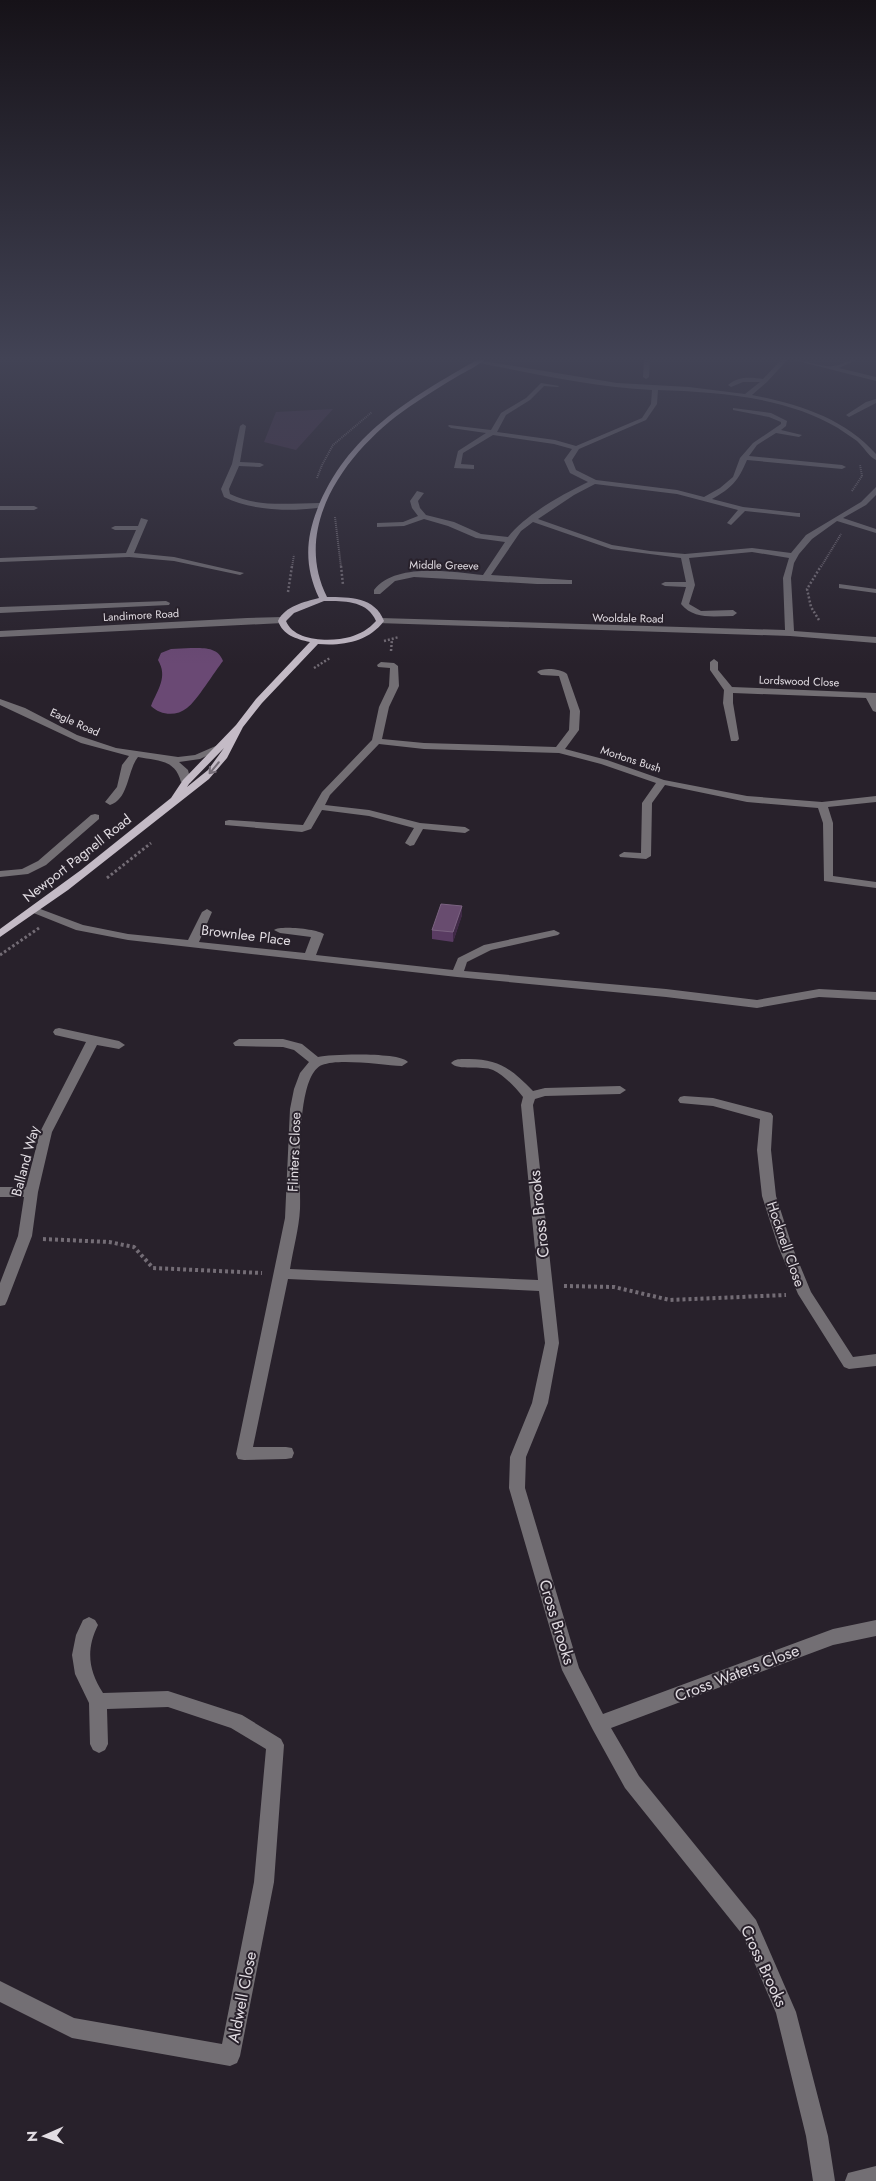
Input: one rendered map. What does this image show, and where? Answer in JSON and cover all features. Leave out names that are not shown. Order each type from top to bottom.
[{"type":"main road","points":[[324,599],[310,567],[310,541],[320,505],[345,462]]},
{"type":"main road","points":[[324,599],[342,599],[358,602],[370,607],[378,614],[380,621],[375,629],[350,640],[316,641],[292,633],[285,627],[283,620],[287,613],[296,607],[324,599]]},
{"type":"main road","name":"Newport Pagnell Road","points":[[171,803],[186,782],[239,727],[259,701],[316,641]]},
{"type":"main road","name":"Newport Pagnell Road","points":[[0,934],[88,870],[171,803],[194,789],[230,749],[239,727]]},
{"type":"street","points":[[458,462],[457,466],[471,467]]},
{"type":"street","points":[[569,462],[573,471],[594,482],[648,488],[706,499],[743,509],[798,516]]},
{"type":"street","points":[[706,499],[723,490],[736,478],[742,462]]},
{"type":"street","points":[[782,462],[845,468]]},
{"type":"street","points":[[260,464],[236,464],[225,488],[227,495],[234,500],[250,504],[320,505]]},
{"type":"street","name":"Middle Greeve","points":[[486,577],[494,562],[518,529],[534,520],[571,493],[594,482]]},
{"type":"street","points":[[790,633],[787,575],[793,556],[804,541],[818,529],[854,509],[874,494],[876,489]]},
{"type":"street","points":[[420,493],[414,501],[416,508],[423,517]]},
{"type":"street","points":[[0,508],[34,508]]},
{"type":"street","points":[[731,523],[743,509]]},
{"type":"street","points":[[380,525],[404,524],[423,517],[451,524],[479,536],[511,540]]},
{"type":"street","points":[[837,519],[876,531]]},
{"type":"street","points":[[129,555],[144,520]]},
{"type":"street","points":[[534,520],[611,547],[685,556],[752,550],[793,556]]},
{"type":"street","points":[[115,528],[140,528]]},
{"type":"street","points":[[0,560],[129,555],[174,559],[240,574]]},
{"type":"street","points":[[685,556],[691,585],[690,597],[685,604],[689,609],[698,613],[733,613]]},
{"type":"street","name":"Middle Greeve","points":[[377,592],[384,582],[397,577],[416,574],[459,575],[539,583],[569,582]]},
{"type":"street","points":[[665,584],[691,585]]},
{"type":"street","points":[[842,586],[876,591]]},
{"type":"street","points":[[0,610],[166,603]]},
{"type":"street","name":"Landimore Road","points":[[0,634],[283,620]]},
{"type":"street","name":"Wooldale Road","points":[[380,621],[790,633],[876,640]]},
{"type":"street","points":[[714,662],[714,670],[729,690],[728,703],[734,739]]},
{"type":"street","points":[[563,674],[572,664]]},
{"type":"street","points":[[229,823],[302,829],[308,827],[326,794],[377,741],[384,707],[394,686],[394,666],[381,665]]},
{"type":"street","points":[[540,672],[563,674]]},
{"type":"street","points":[[559,750],[574,730],[575,711],[563,674]]},
{"type":"street","name":"Lordswood Close","points":[[729,690],[873,695],[876,709]]},
{"type":"street","name":"Eagle Road","points":[[0,702],[17,708],[83,741],[106,749],[171,761],[192,759],[206,755],[218,748]]},
{"type":"street","name":"Mortons Bush","points":[[377,741],[424,746],[559,750],[604,762],[662,782],[747,799],[822,805],[876,799]]},
{"type":"street","points":[[110,802],[122,787],[126,765],[136,754]]},
{"type":"street","points":[[171,761],[183,770],[186,782]]},
{"type":"street","points":[[624,855],[646,856],[647,803],[662,782]]},
{"type":"street","points":[[822,805],[828,823],[828,879],[876,885]]},
{"type":"street","points":[[318,808],[370,813],[420,826],[466,830]]},
{"type":"street","points":[[0,874],[24,872],[42,863],[95,817]]},
{"type":"street","points":[[410,843],[420,826]]},
{"type":"street","name":"Brownlee Place","points":[[35,910],[80,928],[128,937],[457,974],[666,993],[757,1004],[819,993],[876,996]]},
{"type":"street","points":[[192,944],[207,912]]},
{"type":"street","points":[[280,930],[318,934],[310,958]]},
{"type":"street","points":[[457,974],[462,960],[488,947],[554,933]]},
{"type":"street","points":[[59,1032],[119,1045]]},
{"type":"street","name":"Balland Way","points":[[0,1300],[25,1236],[31,1192],[46,1132],[93,1040]]},
{"type":"street","points":[[240,1043],[284,1043],[298,1046],[316,1062],[337,1059],[402,1062]]},
{"type":"street","name":"Flinters Close","points":[[286,1453],[244,1454],[282,1274],[292,1210],[296,1106],[306,1072],[316,1062]]},
{"type":"street","points":[[457,1063],[497,1065],[507,1071],[530,1096],[545,1092],[620,1090]]},
{"type":"street","name":"Cross Brooks","points":[[530,1096],[527,1105],[552,1343],[540,1402],[518,1457],[517,1488],[571,1670],[599,1724],[632,1782],[749,1927],[786,2012],[817,2136],[824,2181]]},
{"type":"street","name":"Hocknell Close","points":[[684,1100],[713,1102],[767,1116],[764,1150],[769,1196],[785,1246],[804,1294],[849,1363],[876,1360]]},
{"type":"street","points":[[0,1192],[31,1192]]},
{"type":"street","points":[[282,1274],[546,1286]]},
{"type":"street","points":[[89,1625],[83,1636],[79,1655],[82,1672],[98,1701],[99,1744]]},
{"type":"street","name":"Cross Waters Close","points":[[599,1724],[833,1637],[876,1628]]},
{"type":"street","name":"Aldwell Close","points":[[0,1991],[72,2028],[230,2056],[264,1882],[275,1745],[236,1720],[168,1699],[98,1701]]},
{"type":"street","points":[[856,2181],[876,2177]]},
{"type":"path","points":[[334,515],[343,585]]},
{"type":"path","points":[[788,621],[820,622],[811,607],[807,589],[846,528],[852,524]]},
{"type":"path","points":[[25,1236],[52,1240],[109,1242],[134,1247],[153,1268],[282,1274]]},
{"type":"path","points":[[546,1286],[614,1287],[670,1300],[804,1294]]},
{"type":"shaded area","points":[[206,648],[214,651],[221,656],[223,661],[191,705],[183,711],[168,714],[155,709],[151,706],[162,678],[161,666],[158,660],[161,653],[171,649]]},
{"type":"building","points":[[441,904],[462,906],[453,932],[432,930]]}]
